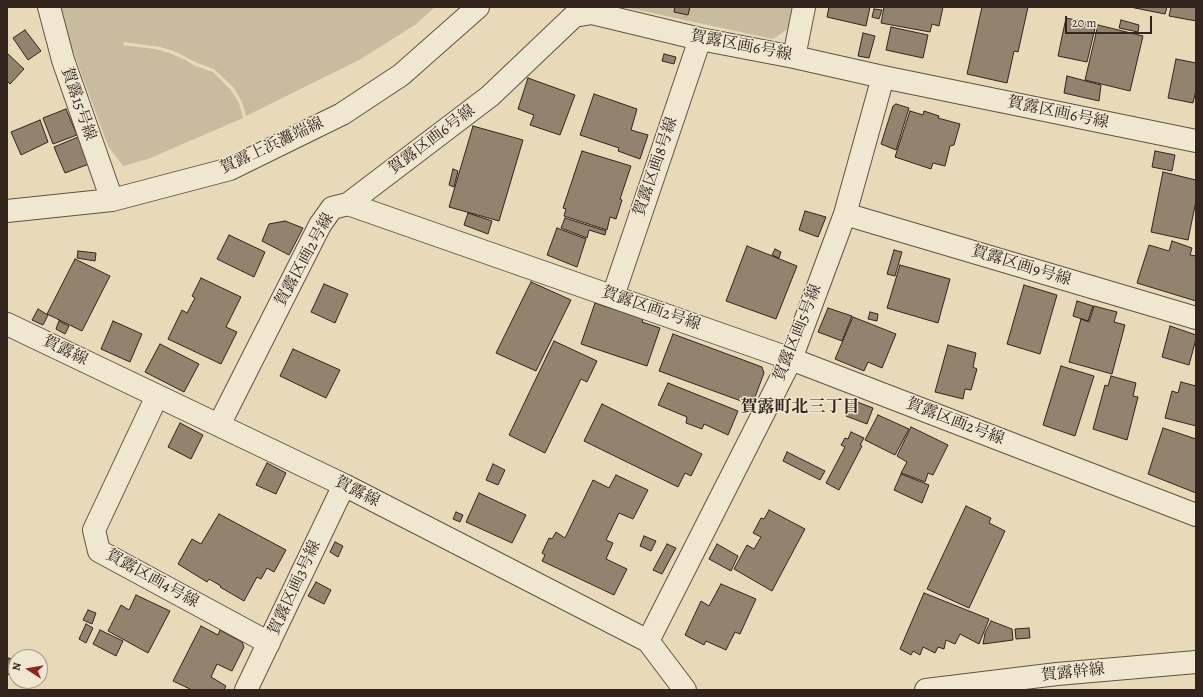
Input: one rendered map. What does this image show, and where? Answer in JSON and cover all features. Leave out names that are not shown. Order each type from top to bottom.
[{"type":"street","name":"賀露15号線","points":[[49,7],[63,60],[112,200]]},
{"type":"street","name":"賀露上浜灘端線","points":[[7,212],[112,200],[230,169],[342,114],[401,75],[478,7]]},
{"type":"street","points":[[794,57],[804,7]]},
{"type":"street","name":"賀露区画6号線","points":[[348,204],[490,96],[574,16],[592,13],[700,39],[794,57],[883,77],[1196,141]]},
{"type":"street","name":"賀露区画8号線","points":[[613,296],[700,39]]},
{"type":"street","name":"賀露区画5号線","points":[[648,641],[791,358],[845,214],[883,77]]},
{"type":"street","name":"賀露区画2号線","points":[[219,425],[320,225],[332,208],[348,204],[791,358],[1196,515]]},
{"type":"street","name":"賀露区画9号線","points":[[845,214],[1196,318]]},
{"type":"street","name":"賀露線","points":[[7,324],[344,485],[648,641],[685,690]]},
{"type":"street","name":"賀露区画4号線","points":[[158,396],[94,530],[99,551],[269,643]]},
{"type":"street","name":"賀露区画3号線","points":[[246,690],[344,485]]},
{"type":"street","name":"賀露幹線","points":[[926,690],[1057,674],[1196,662]]},
{"type":"shaded area","points":[[60,7],[435,7],[415,25],[359,60],[246,116],[242,102],[234,88],[214,69],[195,62],[174,51],[160,47],[124,42],[123,45],[155,49],[169,53],[186,60],[195,66],[213,72],[231,90],[239,103],[243,118],[148,159],[123,166],[108,146],[64,26]]},
{"type":"shaded area","points":[[624,7],[793,7],[788,29],[773,39]]},
{"type":"building","points":[[675,7],[690,7],[688,15],[674,12]]},
{"type":"building","points":[[829,7],[870,7],[866,26],[827,17]]},
{"type":"building","points":[[884,7],[943,7],[939,26],[932,24],[930,32],[881,23]]},
{"type":"building","points":[[982,7],[1028,7],[1018,52],[1014,51],[1007,83],[967,74]]},
{"type":"building","points":[[1130,7],[1167,7],[1165,14]]},
{"type":"building","points":[[1171,7],[1196,7],[1196,21],[1169,16]]},
{"type":"building","points":[[874,9],[882,10],[879,19],[872,17]]},
{"type":"building","points":[[1066,18],[1096,24],[1087,62],[1058,56]]},
{"type":"building","points":[[1121,20],[1139,25],[1138,32],[1119,28]]},
{"type":"building","points":[[1098,25],[1143,36],[1130,91],[1085,80]]},
{"type":"building","points":[[891,27],[928,35],[923,58],[886,50]]},
{"type":"building","points":[[25,30],[41,51],[28,60],[13,38]]},
{"type":"building","points":[[863,33],[875,36],[869,58],[858,56]]},
{"type":"building","points":[[7,53],[24,69],[10,84],[7,81]]},
{"type":"building","points":[[664,54],[676,57],[674,64],[662,61]]},
{"type":"building","points":[[1176,59],[1196,63],[1196,90],[1193,103],[1168,98]]},
{"type":"building","points":[[1067,76],[1101,85],[1099,101],[1064,93]]},
{"type":"building","points":[[528,78],[575,95],[560,135],[530,125],[534,115],[518,109]]},
{"type":"building","points":[[594,94],[637,109],[631,130],[648,135],[640,159],[618,151],[619,148],[580,135]]},
{"type":"building","points":[[896,104],[909,108],[896,150],[881,144],[893,106]]},
{"type":"building","points":[[66,109],[77,135],[53,144],[43,118]]},
{"type":"building","points":[[910,111],[923,115],[924,111],[939,116],[938,118],[960,124],[954,145],[950,146],[945,166],[933,163],[931,169],[895,157]]},
{"type":"building","points":[[40,120],[48,142],[21,155],[11,132]]},
{"type":"building","points":[[473,126],[523,140],[499,221],[449,207]]},
{"type":"building","points":[[78,137],[89,164],[65,173],[54,147]]},
{"type":"building","points":[[582,151],[631,166],[620,199],[622,200],[616,219],[610,217],[607,230],[564,216],[566,209],[563,208]]},
{"type":"building","points":[[1155,151],[1175,155],[1172,171],[1152,167]]},
{"type":"building","points":[[453,169],[458,171],[454,187],[449,185]]},
{"type":"building","points":[[1163,172],[1196,180],[1196,201],[1188,240],[1151,232]]},
{"type":"building","points":[[805,211],[826,217],[818,237],[799,230]]},
{"type":"building","points":[[468,213],[492,221],[488,234],[464,225]]},
{"type":"building","points":[[565,218],[606,231],[605,235],[589,230],[587,238],[561,228]]},
{"type":"building","points":[[285,221],[303,228],[289,255],[262,241],[269,224]]},
{"type":"building","points":[[557,228],[586,239],[577,267],[547,255]]},
{"type":"building","points":[[229,235],[265,252],[254,277],[217,259]]},
{"type":"building","points":[[1172,241],[1192,248],[1190,255],[1196,256],[1196,301],[1137,283],[1149,245],[1169,251]]},
{"type":"building","points":[[747,246],[797,266],[776,319],[726,301]]},
{"type":"building","points":[[775,249],[781,252],[779,258],[772,255]]},
{"type":"building","points":[[894,250],[902,252],[895,276],[887,274]]},
{"type":"building","points":[[78,251],[96,253],[95,261],[77,258]]},
{"type":"building","points":[[75,259],[110,276],[82,331],[47,314]]},
{"type":"building","points":[[900,265],[950,279],[938,323],[887,308]]},
{"type":"building","points":[[201,278],[241,297],[226,327],[237,332],[221,364],[168,339],[182,310],[187,313],[195,298],[192,296]]},
{"type":"building","points":[[531,282],[571,300],[536,371],[496,353]]},
{"type":"building","points":[[324,284],[348,294],[335,323],[311,312]]},
{"type":"building","points":[[1024,285],[1057,295],[1040,354],[1007,344]]},
{"type":"building","points":[[1077,301],[1093,306],[1088,321],[1073,316]]},
{"type":"building","points":[[595,303],[643,319],[642,322],[660,328],[647,366],[581,344]]},
{"type":"building","points":[[1094,306],[1117,312],[1114,322],[1125,325],[1112,374],[1069,362],[1081,319],[1089,322]]},
{"type":"building","points":[[828,308],[852,316],[842,341],[818,332]]},
{"type":"building","points":[[38,309],[48,315],[43,325],[32,320]]},
{"type":"building","points":[[870,312],[878,314],[877,321],[868,319]]},
{"type":"building","points":[[853,317],[896,334],[882,368],[868,362],[864,371],[835,359]]},
{"type":"building","points":[[59,321],[69,326],[65,334],[56,329]]},
{"type":"building","points":[[113,321],[142,334],[130,362],[101,349]]},
{"type":"building","points":[[1170,326],[1196,335],[1189,365],[1162,357]]},
{"type":"building","points":[[673,334],[762,367],[764,373],[752,405],[659,371]]},
{"type":"building","points":[[554,341],[597,361],[587,382],[581,379],[545,453],[509,435]]},
{"type":"building","points":[[160,344],[199,364],[184,392],[145,372]]},
{"type":"building","points":[[948,345],[976,353],[973,367],[977,369],[971,390],[965,389],[963,399],[935,392]]},
{"type":"building","points":[[293,349],[340,370],[326,398],[280,376]]},
{"type":"building","points":[[1061,366],[1094,376],[1075,436],[1043,425]]},
{"type":"building","points":[[1111,376],[1136,383],[1133,396],[1138,397],[1127,440],[1093,429],[1105,385],[1108,386]]},
{"type":"building","points":[[1181,382],[1196,386],[1196,426],[1165,418],[1172,391],[1178,393]]},
{"type":"building","points":[[668,383],[738,411],[728,435],[704,424],[702,429],[686,423],[687,417],[658,405]]},
{"type":"building","points":[[852,400],[873,408],[867,424],[846,416]]},
{"type":"building","points":[[602,404],[702,454],[691,476],[685,473],[678,487],[584,441]]},
{"type":"building","points":[[878,415],[909,429],[895,455],[865,440]]},
{"type":"building","points":[[180,423],[203,435],[191,459],[168,447]]},
{"type":"building","points":[[911,427],[948,445],[933,475],[928,473],[925,482],[901,473],[907,462],[897,456]]},
{"type":"building","points":[[1163,428],[1196,439],[1196,493],[1148,474]]},
{"type":"building","points":[[851,432],[864,438],[860,445],[862,446],[839,490],[826,483],[845,447],[841,445],[845,438],[848,439]]},
{"type":"building","points":[[787,452],[825,471],[820,480],[783,461]]},
{"type":"building","points":[[267,463],[286,473],[276,494],[256,485]]},
{"type":"building","points":[[493,464],[505,470],[498,485],[486,480]]},
{"type":"building","points":[[901,474],[929,485],[922,503],[894,490]]},
{"type":"building","points":[[616,475],[648,490],[633,519],[619,513],[606,540],[613,543],[606,559],[627,569],[614,595],[542,561],[545,555],[542,553],[549,538],[552,539],[556,532],[565,538],[593,480],[609,488]]},
{"type":"building","points":[[479,493],[526,515],[512,543],[466,522]]},
{"type":"building","points":[[966,506],[991,518],[989,523],[1005,531],[969,608],[927,589]]},
{"type":"building","points":[[769,510],[805,529],[772,591],[734,569],[747,545],[754,549],[761,537],[753,533],[761,518],[764,519]]},
{"type":"building","points":[[456,512],[463,515],[460,522],[453,519]]},
{"type":"building","points":[[219,514],[286,550],[274,572],[267,568],[261,579],[257,577],[244,601],[209,579],[207,582],[178,564],[192,539],[201,544]]},
{"type":"building","points":[[644,536],[656,541],[651,551],[640,546]]},
{"type":"building","points":[[335,542],[343,546],[338,557],[330,552]]},
{"type":"building","points":[[667,544],[676,548],[662,574],[653,570]]},
{"type":"building","points":[[717,544],[738,556],[731,571],[709,559]]},
{"type":"building","points":[[316,582],[331,590],[324,604],[308,596]]},
{"type":"building","points":[[721,584],[756,599],[740,634],[735,632],[726,650],[706,641],[704,645],[685,635],[701,601],[709,606]]},
{"type":"building","points":[[924,593],[989,619],[979,644],[960,634],[955,644],[946,640],[944,649],[938,647],[935,653],[923,647],[920,655],[913,651],[911,655],[900,649]]},
{"type":"building","points":[[136,595],[170,611],[148,653],[108,631],[121,605],[129,610]]},
{"type":"building","points":[[88,610],[96,613],[92,624],[83,620]]},
{"type":"building","points":[[991,621],[1012,629],[1013,640],[983,644],[985,633]]},
{"type":"building","points":[[86,624],[93,628],[86,643],[79,639]]},
{"type":"building","points":[[201,626],[218,635],[220,630],[242,642],[244,647],[232,671],[217,664],[211,677],[226,686],[224,690],[192,690],[173,681]]},
{"type":"building","points":[[1029,628],[1030,638],[1016,639],[1015,629]]},
{"type":"building","points":[[100,630],[123,641],[116,656],[93,644]]},
{"type":"building","points":[[8,660],[8,674],[7,674]]},
{"type":"district","name":"賀露町北三丁目","points":[[800,408]]}]
